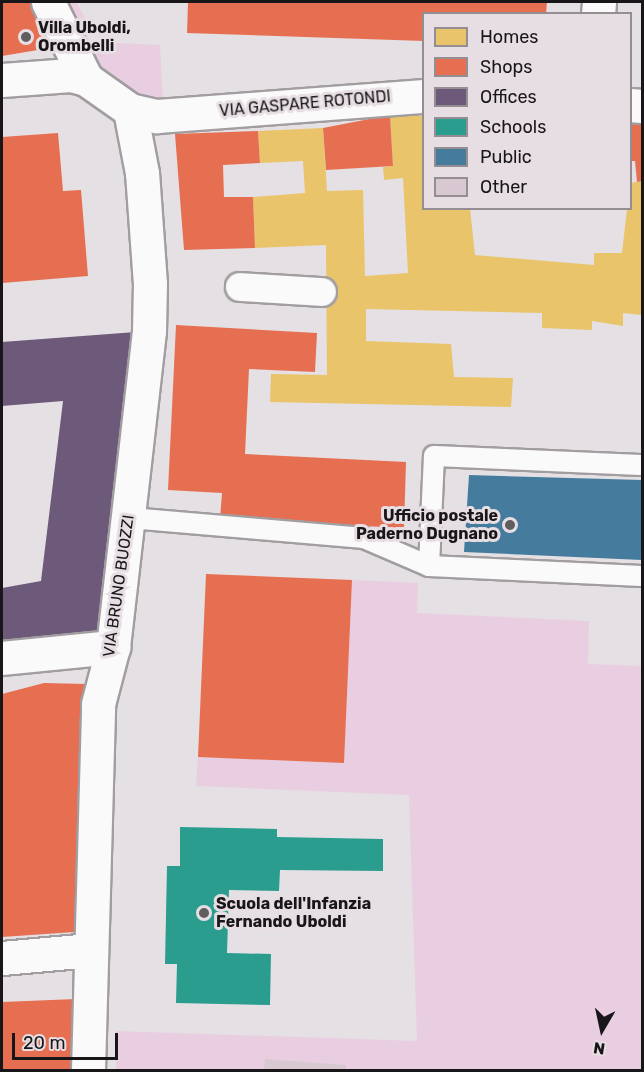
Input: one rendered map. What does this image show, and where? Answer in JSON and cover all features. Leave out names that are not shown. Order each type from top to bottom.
[{"type":"street","points":[[54,12],[86,79]]},
{"type":"street","points":[[4,79],[57,75],[86,79],[130,110]]},
{"type":"street","name":"VIA GASPARE ROTONDI","points":[[130,110],[157,116],[188,115],[422,96]]},
{"type":"street","name":"VIA BRUNO BUOZZI","points":[[88,1071],[98,704],[113,647],[130,518],[149,319],[142,173],[130,110]]},
{"type":"street","points":[[240,287],[322,292]]},
{"type":"street","points":[[2,658],[113,647]]},
{"type":"street","points":[[2,958],[90,950]]},
{"type":"lane","points":[[429,566],[434,456],[642,465]]},
{"type":"lane","points":[[130,518],[363,538],[429,566],[642,576]]},
{"type":"shaded area","points":[[63,2],[76,2],[87,21],[76,32]]},
{"type":"shaded area","points":[[82,41],[160,45],[163,106],[108,75]]},
{"type":"shaded area","points":[[352,580],[418,583],[417,613],[589,621],[588,664],[642,666],[642,1070],[116,1070],[116,1031],[417,1041],[409,795],[196,786],[198,757],[344,762]]},
{"type":"building: Homes","points":[[390,115],[422,116],[422,210],[470,210],[475,255],[594,265],[594,253],[622,253],[627,210],[632,210],[632,183],[642,181],[642,315],[623,313],[623,326],[592,321],[592,330],[542,328],[542,313],[366,309],[366,341],[451,344],[454,377],[513,378],[511,407],[270,402],[271,374],[327,375],[326,245],[255,248],[253,197],[305,193],[303,161],[260,163],[258,131],[323,128],[327,191],[363,190],[365,276],[408,273],[403,178],[384,180],[383,167],[393,166]]},
{"type":"building: Shops","name":"Villa Uboldi, Orombelli","points":[[2,2],[37,2],[50,26],[50,48],[2,56]]},
{"type":"building: Shops","points":[[188,2],[547,2],[546,12],[422,12],[422,41],[187,33]]},
{"type":"building: Shops","points":[[390,115],[393,166],[326,170],[323,128]]},
{"type":"building: Shops","points":[[632,119],[642,120],[642,181],[637,182],[635,161],[632,161]]},
{"type":"building: Shops","points":[[258,131],[260,163],[223,165],[224,197],[253,197],[255,248],[184,250],[175,134]]},
{"type":"building: Shops","points":[[58,133],[63,191],[81,190],[88,276],[2,283],[2,137]]},
{"type":"building: Shops","points":[[176,325],[317,333],[315,372],[249,369],[245,454],[406,462],[404,528],[220,519],[222,493],[168,490]]},
{"type":"building: Shops","points":[[206,574],[352,580],[344,763],[198,757]]},
{"type":"building: Shops","points":[[44,683],[86,684],[75,932],[2,937],[2,694]]},
{"type":"building: Shops","points":[[76,999],[73,1070],[2,1070],[2,1002]]},
{"type":"building: Offices","points":[[136,332],[98,641],[2,650],[2,588],[41,581],[63,401],[2,406],[2,342]]},
{"type":"building: Schools","points":[[180,827],[277,829],[277,837],[383,839],[383,871],[280,870],[279,891],[229,890],[227,953],[271,954],[270,1005],[176,1003],[177,964],[165,964],[167,866],[180,866]]},
{"type":"building: Public","points":[[469,475],[642,480],[642,560],[464,552]]},
{"type":"building: Other","points":[[265,1059],[346,1065],[346,1070],[264,1070]]},
{"type":"place","name":"Villa Uboldi, Orombelli","points":[[26,37]]},
{"type":"place","name":"Ufficio postale Paderno Dugnano","points":[[510,525]]},
{"type":"place","name":"Scuola dell'Infanzia Fernando Uboldi","points":[[204,913]]}]
